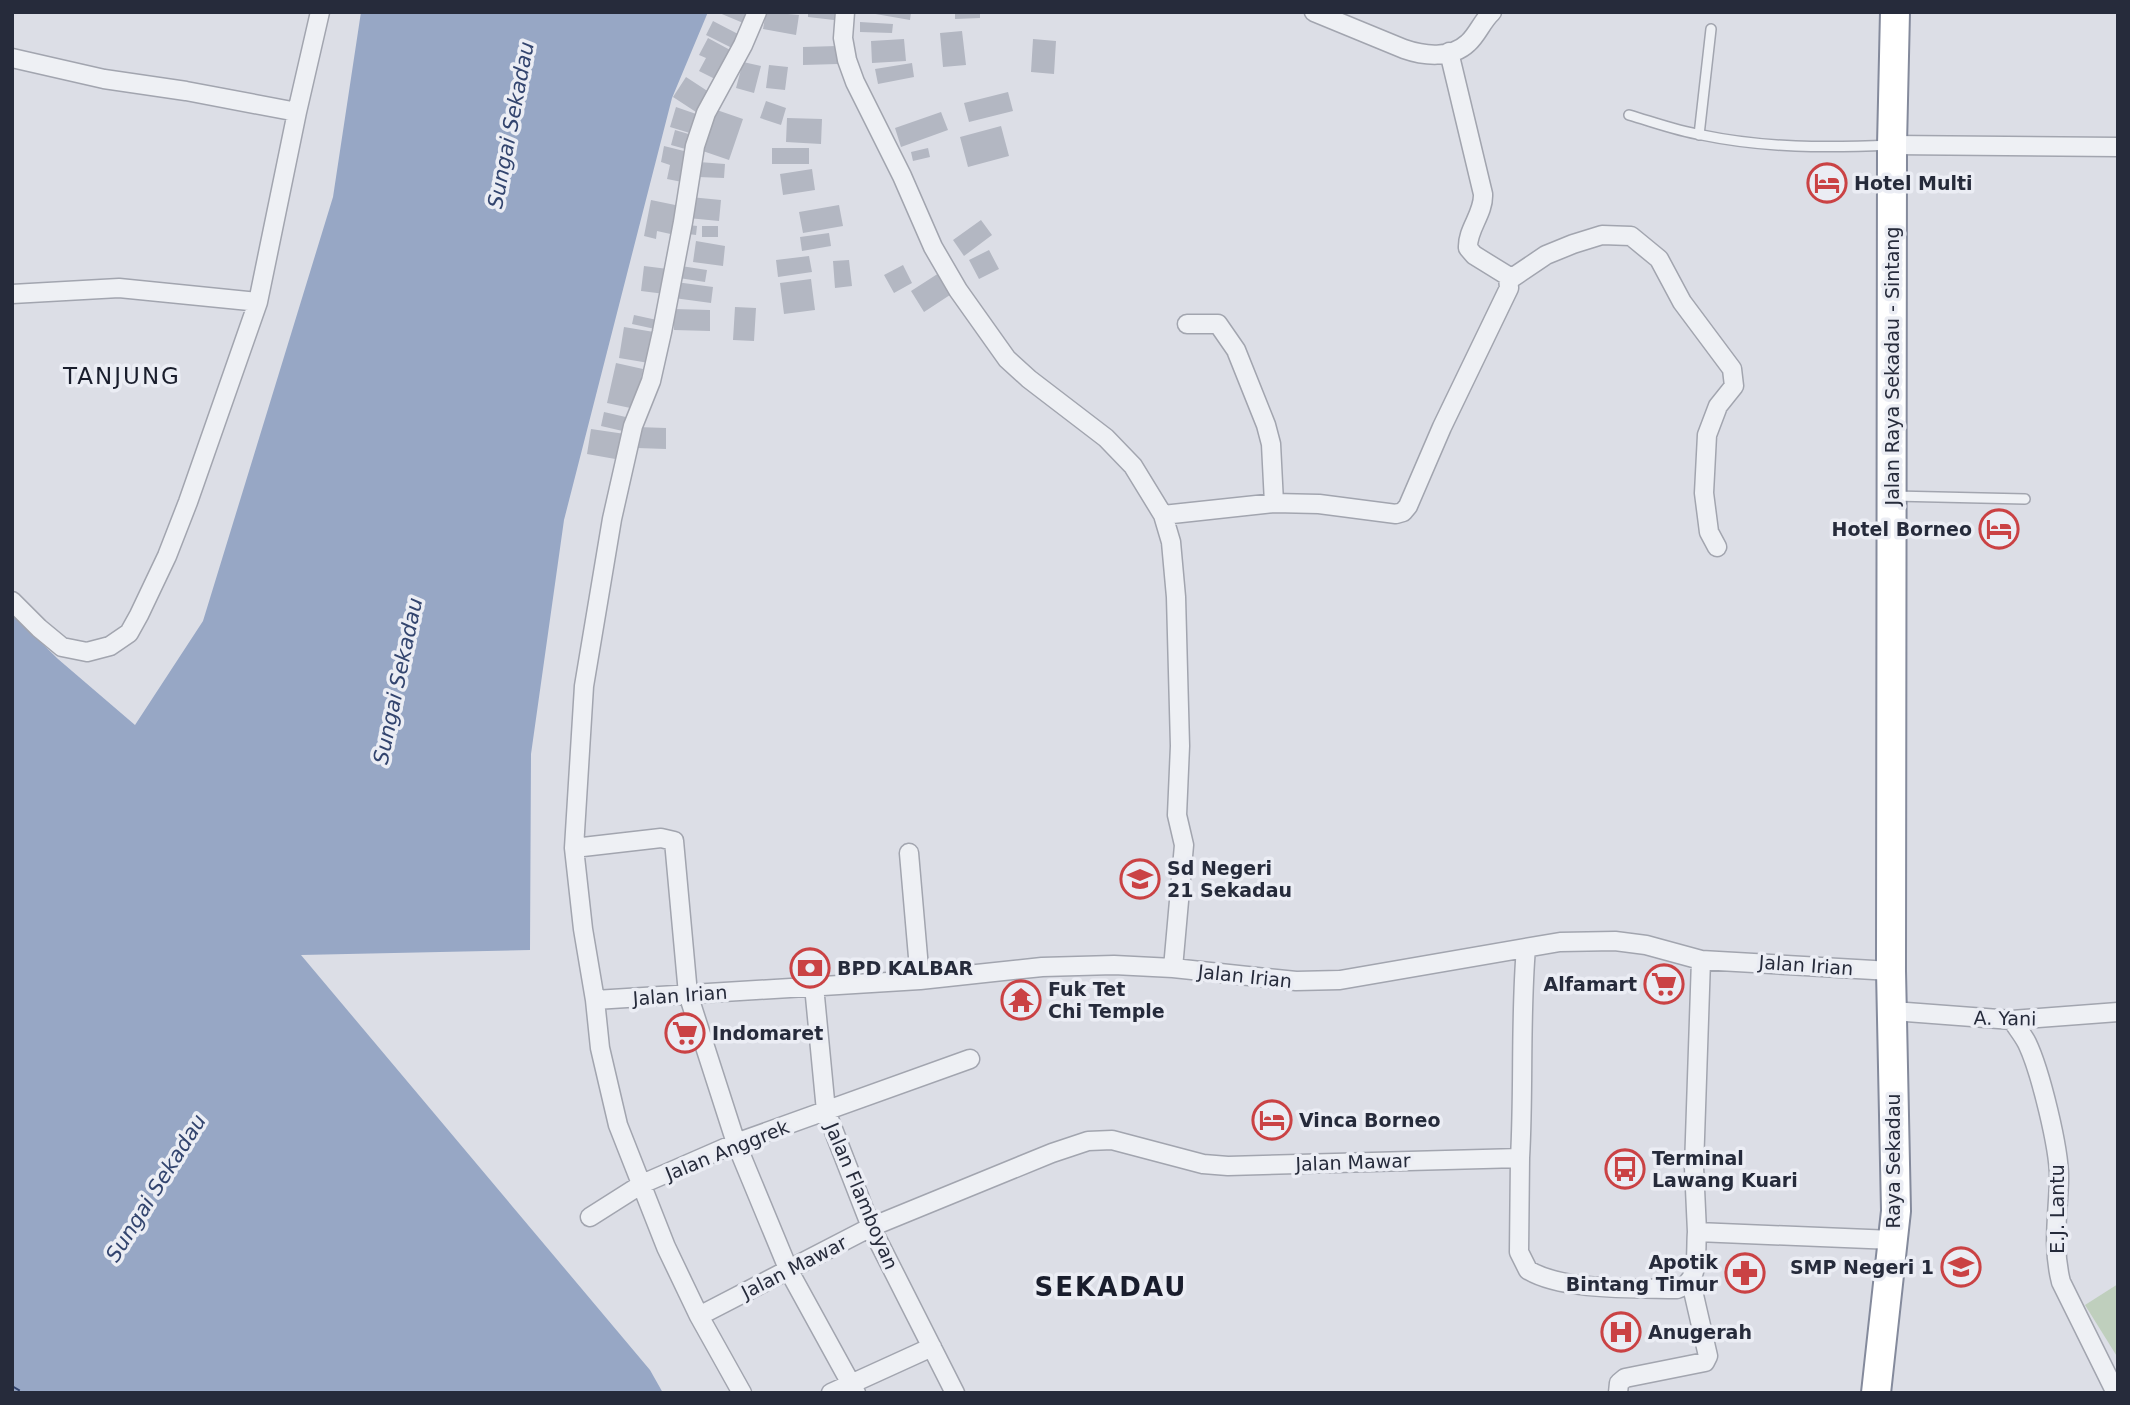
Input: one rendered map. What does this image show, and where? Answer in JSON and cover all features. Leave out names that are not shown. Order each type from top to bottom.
[{"type":"highway","name":"Jalan Raya Sekadau - Sintang","points":[[1891,971],[1892,145],[1895,12]]},
{"type":"highway","name":"Raya Sekadau","points":[[1876,1393],[1896,1211],[1891,971]]},
{"type":"street","points":[[12,601],[62,647],[87,652],[110,646],[129,633],[167,556],[258,302],[320,12]]},
{"type":"street","points":[[742,1393],[699,1316],[666,1247],[618,1125],[600,1048],[574,848],[584,686],[618,493],[634,426],[651,381],[663,332],[695,146],[706,113],[743,45],[757,12]]},
{"type":"street","points":[[845,12],[843,37],[855,82],[902,176],[933,247],[958,290],[1007,359],[1106,438],[1133,466],[1163,515],[1171,542],[1176,597],[1180,746],[1177,815],[1184,845],[1173,968]]},
{"type":"street","points":[[1314,12],[1416,53],[1433,55],[1449,52],[1468,43],[1483,20],[1492,12]]},
{"type":"street","points":[[1163,515],[1274,503],[1319,504],[1396,514],[1403,512],[1408,506],[1441,427],[1509,288],[1509,280],[1502,270],[1474,255],[1468,248],[1468,241],[1484,204],[1449,52]]},
{"type":"street","points":[[12,58],[104,79],[297,113]]},
{"type":"street","points":[[1892,145],[2118,147]]},
{"type":"street","points":[[1509,280],[1546,255],[1601,235],[1632,236],[1659,259],[1682,302],[1732,369],[1734,386],[1718,406],[1707,435],[1704,493],[1709,532],[1717,547]]},
{"type":"street","points":[[12,294],[119,288],[258,302]]},
{"type":"street","points":[[1187,324],[1218,324],[1236,350],[1269,435],[1274,503]]},
{"type":"street","points":[[574,848],[661,838],[674,841],[688,994],[736,1143],[789,1270],[853,1388]]},
{"type":"street","points":[[909,853],[920,980]]},
{"type":"street","name":"Jalan Irian","points":[[595,1000],[920,980],[1042,967],[1114,965],[1173,968],[1296,981],[1340,980],[1560,942],[1615,941],[1646,945],[1701,960],[1891,971]]},
{"type":"street","points":[[1526,948],[1519,1252],[1528,1270],[1550,1280],[1617,1287],[1677,1289],[1691,1282],[1694,1275],[1697,1232],[1694,1153],[1701,960]]},
{"type":"street","name":"Jalan Flamboyan","points":[[814,986],[826,1111],[871,1227],[956,1393]]},
{"type":"street","name":"A. Yani","points":[[1893,1011],[2012,1020],[2118,1012]]},
{"type":"street","name":"E.J. Lantu","points":[[2012,1020],[2027,1044],[2040,1083],[2058,1159],[2055,1232],[2057,1267],[2116,1393]]},
{"type":"street","name":"Jalan Anggrek","points":[[590,1217],[642,1184],[736,1143],[970,1059]]},
{"type":"street","name":"Jalan Mawar","points":[[699,1316],[871,1227],[1052,1153],[1102,1139],[1203,1164],[1228,1166],[1520,1158]]},
{"type":"street","points":[[1697,1232],[1892,1240]]},
{"type":"street","points":[[1618,1393],[1619,1383],[1625,1378],[1705,1362],[1707,1356],[1691,1282]]},
{"type":"street","points":[[831,1393],[853,1388],[932,1347]]},
{"type":"lane","points":[[1699,135],[1711,29]]},
{"type":"lane","points":[[1629,115],[1699,135],[1732,141],[1823,148],[1892,145]]},
{"type":"lane","points":[[1892,496],[2025,499]]},
{"type":"green space","points":[[2118,1284],[2118,1358],[2085,1305]]},
{"type":"water","name":"Sungai Sekadau","points":[[361,12],[708,12],[672,98],[564,520],[531,754],[530,950],[301,955],[650,1370],[663,1393],[12,1393],[12,614],[58,659],[135,725],[203,621],[333,197]]},
{"type":"building","points":[[717,12],[753,12],[748,25]]},
{"type":"building","points":[[766,12],[799,15],[796,35],[763,29]]},
{"type":"building","points":[[808,12],[835,12],[834,20],[808,17]]},
{"type":"building","points":[[864,12],[911,12],[910,20]]},
{"type":"building","points":[[955,12],[980,12],[980,18],[955,19]]},
{"type":"building","points":[[713,21],[738,34],[732,48],[706,35]]},
{"type":"building","points":[[860,22],[893,24],[892,33],[860,32]]},
{"type":"building","points":[[962,31],[966,65],[943,67],[940,33]]},
{"type":"building","points":[[708,38],[732,51],[717,80],[699,71],[706,58],[699,55]]},
{"type":"building","points":[[904,39],[906,61],[872,63],[871,41]]},
{"type":"building","points":[[1033,39],[1056,41],[1054,74],[1031,72]]},
{"type":"building","points":[[837,46],[838,64],[803,65],[803,47]]},
{"type":"building","points":[[743,62],[761,66],[754,93],[736,88]]},
{"type":"building","points":[[912,63],[914,77],[878,84],[875,69]]},
{"type":"building","points":[[769,65],[788,67],[785,90],[766,88]]},
{"type":"building","points":[[686,77],[709,92],[696,112],[673,97]]},
{"type":"building","points":[[1008,92],[1013,111],[969,122],[964,103]]},
{"type":"building","points":[[766,101],[786,108],[781,125],[760,118]]},
{"type":"building","points":[[676,107],[699,115],[693,134],[670,127]]},
{"type":"building","points":[[711,108],[743,119],[729,160],[697,149]]},
{"type":"building","points":[[941,112],[948,130],[901,147],[895,128]]},
{"type":"building","points":[[787,118],[822,119],[821,144],[786,142]]},
{"type":"building","points":[[1001,126],[1009,156],[968,167],[960,137]]},
{"type":"building","points":[[675,130],[692,135],[689,150],[671,145]]},
{"type":"building","points":[[664,146],[688,152],[682,182],[667,179],[670,165],[661,162]]},
{"type":"building","points":[[772,148],[809,148],[809,164],[772,164]]},
{"type":"building","points":[[928,148],[930,157],[913,161],[911,152]]},
{"type":"building","points":[[699,162],[725,164],[724,178],[698,177]]},
{"type":"building","points":[[812,169],[815,190],[783,195],[780,174]]},
{"type":"building","points":[[690,197],[721,200],[719,221],[688,218]]},
{"type":"building","points":[[651,200],[680,206],[675,235],[657,231],[656,239],[644,236]]},
{"type":"building","points":[[839,205],[843,226],[803,233],[799,212]]},
{"type":"building","points":[[981,220],[992,235],[964,256],[953,240]]},
{"type":"building","points":[[689,225],[697,226],[696,235],[688,234]]},
{"type":"building","points":[[702,226],[718,226],[718,237],[702,237]]},
{"type":"building","points":[[829,233],[831,246],[802,251],[800,237]]},
{"type":"building","points":[[696,241],[725,246],[723,266],[693,262]]},
{"type":"building","points":[[989,250],[999,269],[979,279],[969,260]]},
{"type":"building","points":[[809,256],[812,272],[778,277],[776,260]]},
{"type":"building","points":[[849,260],[852,286],[835,288],[833,261]]},
{"type":"building","points":[[903,265],[912,283],[894,293],[884,275]]},
{"type":"building","points":[[644,266],[668,269],[665,294],[641,291]]},
{"type":"building","points":[[681,266],[707,270],[705,282],[679,278]]},
{"type":"building","points":[[939,273],[953,293],[924,312],[911,291]]},
{"type":"building","points":[[811,279],[815,310],[784,314],[780,283]]},
{"type":"building","points":[[676,282],[713,287],[711,303],[674,298]]},
{"type":"building","points":[[735,307],[756,308],[754,341],[733,340]]},
{"type":"building","points":[[674,309],[710,310],[710,331],[674,330]]},
{"type":"building","points":[[634,315],[657,320],[655,329],[632,324]]},
{"type":"building","points":[[624,327],[654,332],[649,363],[619,358]]},
{"type":"building","points":[[616,363],[643,369],[635,409],[607,403]]},
{"type":"building","points":[[604,412],[630,418],[627,432],[601,426]]},
{"type":"building","points":[[637,427],[666,428],[666,449],[637,448]]},
{"type":"building","points":[[591,429],[625,434],[621,460],[587,454]]},
{"type":"ferry route","points":[[12,1386],[24,1393]]},
{"type":"place","name":"Hotel Multi","points":[[1827,183]]},
{"type":"place","name":"Hotel Borneo","points":[[1999,529]]},
{"type":"place","name":"Sd Negeri 21 Sekadau","points":[[1140,879]]},
{"type":"place","name":"BPD KALBAR","points":[[810,968]]},
{"type":"place","name":"Alfamart","points":[[1664,984]]},
{"type":"place","name":"Fuk Tet Chi Temple","points":[[1021,1000]]},
{"type":"place","name":"Indomaret","points":[[685,1033]]},
{"type":"place","name":"Vinca Borneo","points":[[1272,1120]]},
{"type":"place","name":"Terminal Lawang Kuari","points":[[1625,1169]]},
{"type":"place","name":"SMP Negeri 1","points":[[1961,1267]]},
{"type":"place","name":"Apotik Bintang Timur","points":[[1745,1273]]},
{"type":"place","name":"Anugerah","points":[[1621,1332]]},
{"type":"district","name":"TANJUNG","points":[[122,376]]},
{"type":"district","name":"SEKADAU","points":[[1111,1287]]}]
